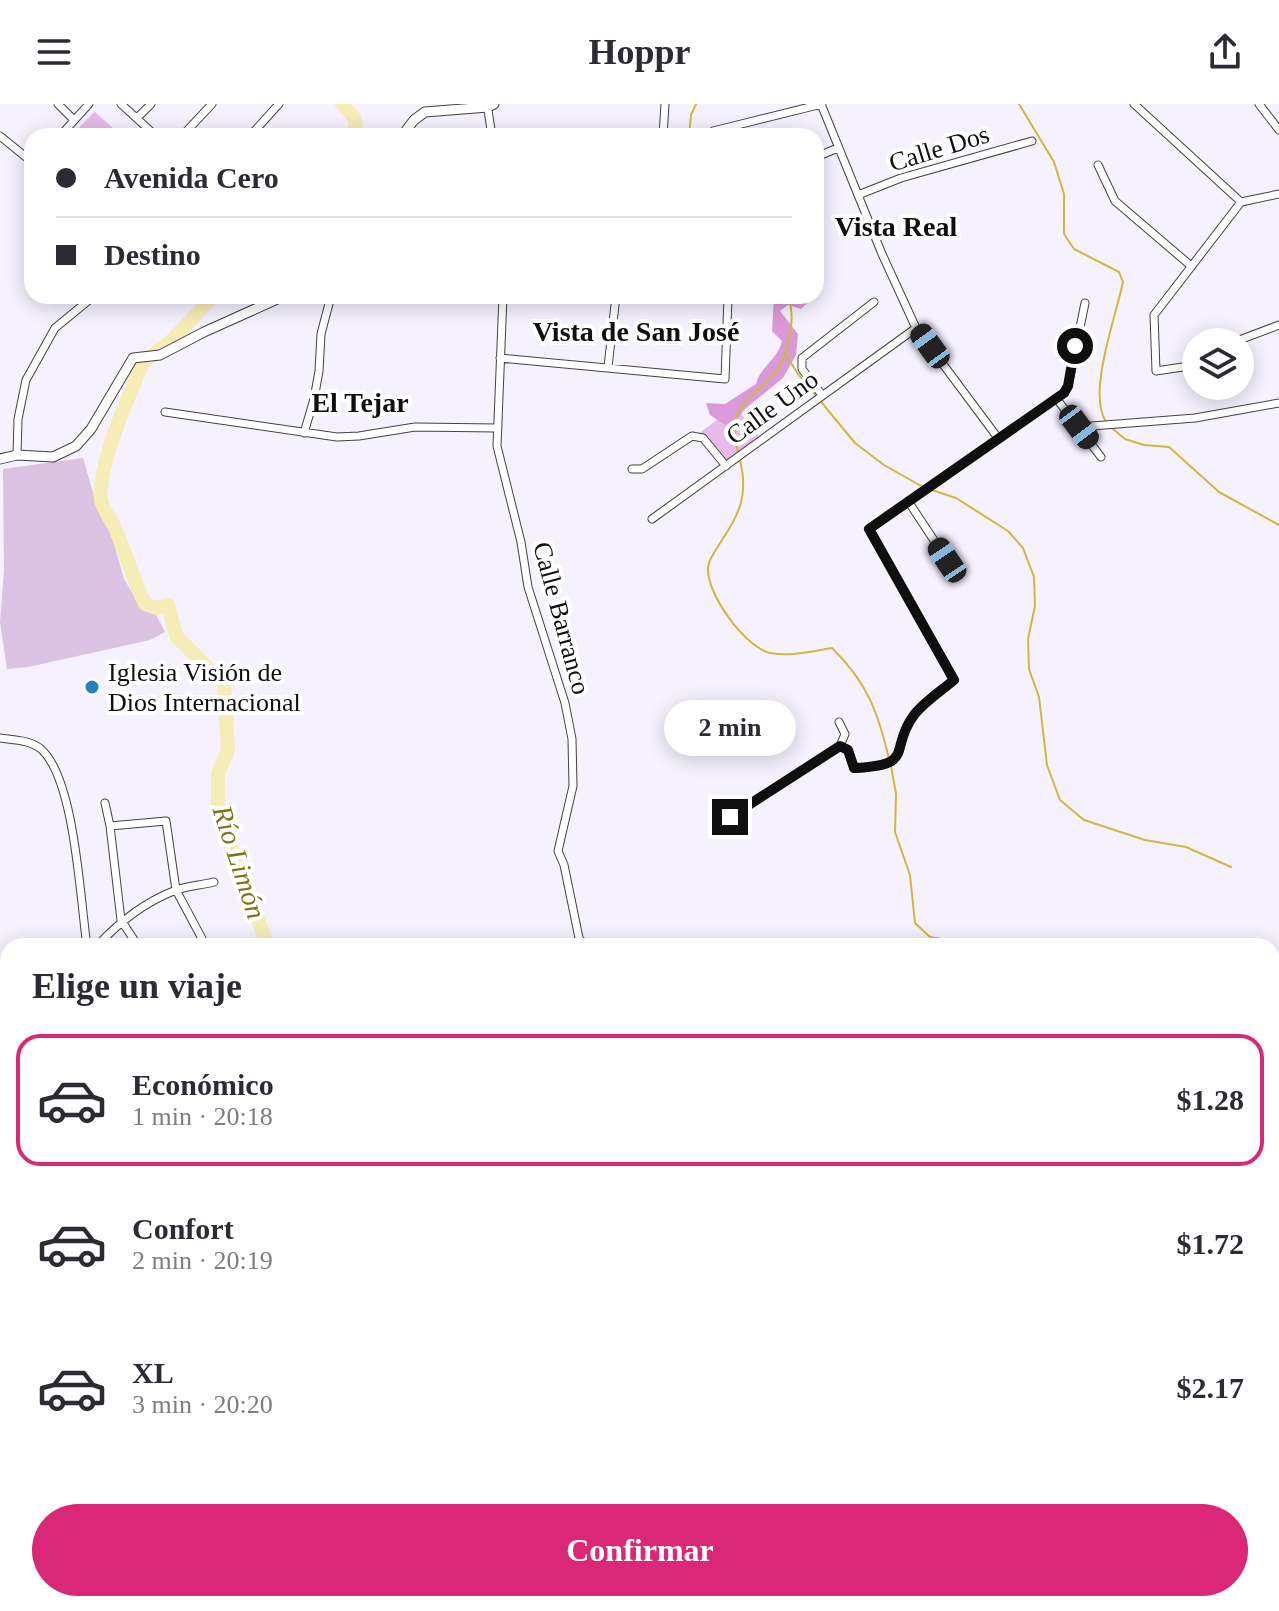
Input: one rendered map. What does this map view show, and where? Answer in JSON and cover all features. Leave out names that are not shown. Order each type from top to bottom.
[{"type":"street","points":[[58,104],[74,120]]},
{"type":"street","points":[[67,128],[89,104]]},
{"type":"street","points":[[121,104],[148,128]]},
{"type":"street","points":[[137,118],[151,104]]},
{"type":"street","points":[[190,128],[212,104]]},
{"type":"street","points":[[257,128],[279,104]]},
{"type":"street","points":[[663,128],[665,104]]},
{"type":"street","points":[[725,128],[822,104],[916,328],[998,438]]},
{"type":"street","points":[[1134,104],[1241,202]]},
{"type":"street","points":[[1259,104],[1279,130]]},
{"type":"street","points":[[408,128],[425,112],[490,105],[491,128]]},
{"type":"street","points":[[0,136],[24,156]]},
{"type":"street","name":"Calle Dos","points":[[858,195],[901,178],[1032,141]]},
{"type":"street","points":[[824,154],[838,148]]},
{"type":"street","points":[[1098,165],[1115,201],[1190,265]]},
{"type":"street","points":[[1182,367],[1156,371],[1152,323],[1157,308],[1241,202],[1279,194]]},
{"type":"street","points":[[822,395],[802,369],[802,358],[874,302]]},
{"type":"street","points":[[840,746],[848,750],[854,768],[881,767],[890,763],[900,752],[915,714],[954,680],[869,529],[1056,398],[1068,386],[1085,303]]},
{"type":"street","points":[[17,455],[18,419],[26,380],[55,328],[84,304]]},
{"type":"street","points":[[0,459],[17,455],[53,457],[76,446],[91,429],[133,358],[160,355],[266,304]]},
{"type":"street","points":[[304,433],[314,399],[321,334],[329,304]]},
{"type":"street","name":"Calle Barranco","points":[[503,304],[497,428],[500,464],[521,542],[528,587],[565,703],[572,739],[573,786],[558,851],[564,865],[579,938]]},
{"type":"street","points":[[608,367],[615,304]]},
{"type":"street","points":[[500,358],[725,379],[728,304]]},
{"type":"street","points":[[1254,334],[1279,325]]},
{"type":"street","name":"Calle Uno","points":[[652,519],[916,328]]},
{"type":"street","points":[[1056,398],[1101,457]]},
{"type":"street","points":[[1079,427],[1195,418],[1279,403]]},
{"type":"street","points":[[165,412],[337,437],[415,427],[497,428]]},
{"type":"street","points":[[632,469],[642,469],[692,436],[703,438],[726,466]]},
{"type":"street","points":[[908,501],[947,560],[947,565]]},
{"type":"street","points":[[730,817],[840,746],[845,734],[839,722]]},
{"type":"street","points":[[0,738],[31,743],[41,749],[55,766],[67,799],[86,938]]},
{"type":"street","points":[[105,803],[121,920],[133,938]]},
{"type":"street","points":[[110,826],[166,821],[176,890],[202,938]]},
{"type":"street","points":[[104,938],[121,920],[176,890],[214,882]]},
{"type":"shaded area","points":[[95,111],[113,128],[79,128]]},
{"type":"shaded area","points":[[774,304],[806,304],[801,309],[788,305],[780,311],[798,334],[796,355],[783,378],[745,409],[730,428],[710,415],[706,403],[725,404],[756,384],[782,341],[772,331]]},
{"type":"shaded area","points":[[735,406],[760,438],[727,461],[701,432]]},
{"type":"shaded area","points":[[83,458],[124,579],[141,607],[156,615],[165,632],[150,640],[7,669],[0,622],[4,570],[3,469]]},
{"type":"waterway","name":"Río Limón","points":[[342,104],[355,119],[356,128]]},
{"type":"waterway","points":[[690,128],[696,104]]},
{"type":"waterway","points":[[1019,104],[1054,162],[1064,194],[1064,234],[1074,249],[1119,272],[1123,282],[1101,373],[1101,407],[1105,420]]},
{"type":"waterway","name":"Río Limón","points":[[153,355],[206,304]]},
{"type":"waterway","points":[[738,453],[736,416],[782,361],[791,328],[790,304]]},
{"type":"waterway","points":[[786,355],[855,443],[884,465],[923,487]]},
{"type":"waterway","name":"Río Limón","points":[[148,359],[143,363],[115,431],[104,469],[101,500],[145,604],[156,608],[168,605],[176,636],[224,684],[228,750],[218,773],[218,812],[265,938]]},
{"type":"waterway","points":[[1113,429],[1125,439],[1144,445],[1169,447],[1219,492],[1279,525]]},
{"type":"waterway","points":[[740,460],[743,482],[741,502],[708,567],[713,591],[729,618],[760,649],[785,654],[832,648],[854,673],[870,699],[889,759]]},
{"type":"waterway","points":[[929,489],[956,498],[1008,531],[1023,548],[1034,577],[1035,606],[1028,639],[1029,669],[1039,697],[1047,765],[1060,800],[1084,820],[1145,840],[1186,847],[1231,867]]},
{"type":"waterway","points":[[891,766],[896,794],[895,832],[910,875],[915,923],[930,937],[936,938]]},
{"type":"place","name":"Iglesia Visión de Dios Internacional","points":[[92,687]]},
{"type":"district","name":"Vista Real","points":[[896,226]]},
{"type":"district","name":"Vista de San José","points":[[636,331]]},
{"type":"district","name":"El Tejar","points":[[360,402]]},
{"type":"route","points":[[730,817],[840,746],[848,750],[854,768],[881,767],[890,763],[900,752],[915,714],[954,680],[869,529],[1064,393],[1075,346]]}]
